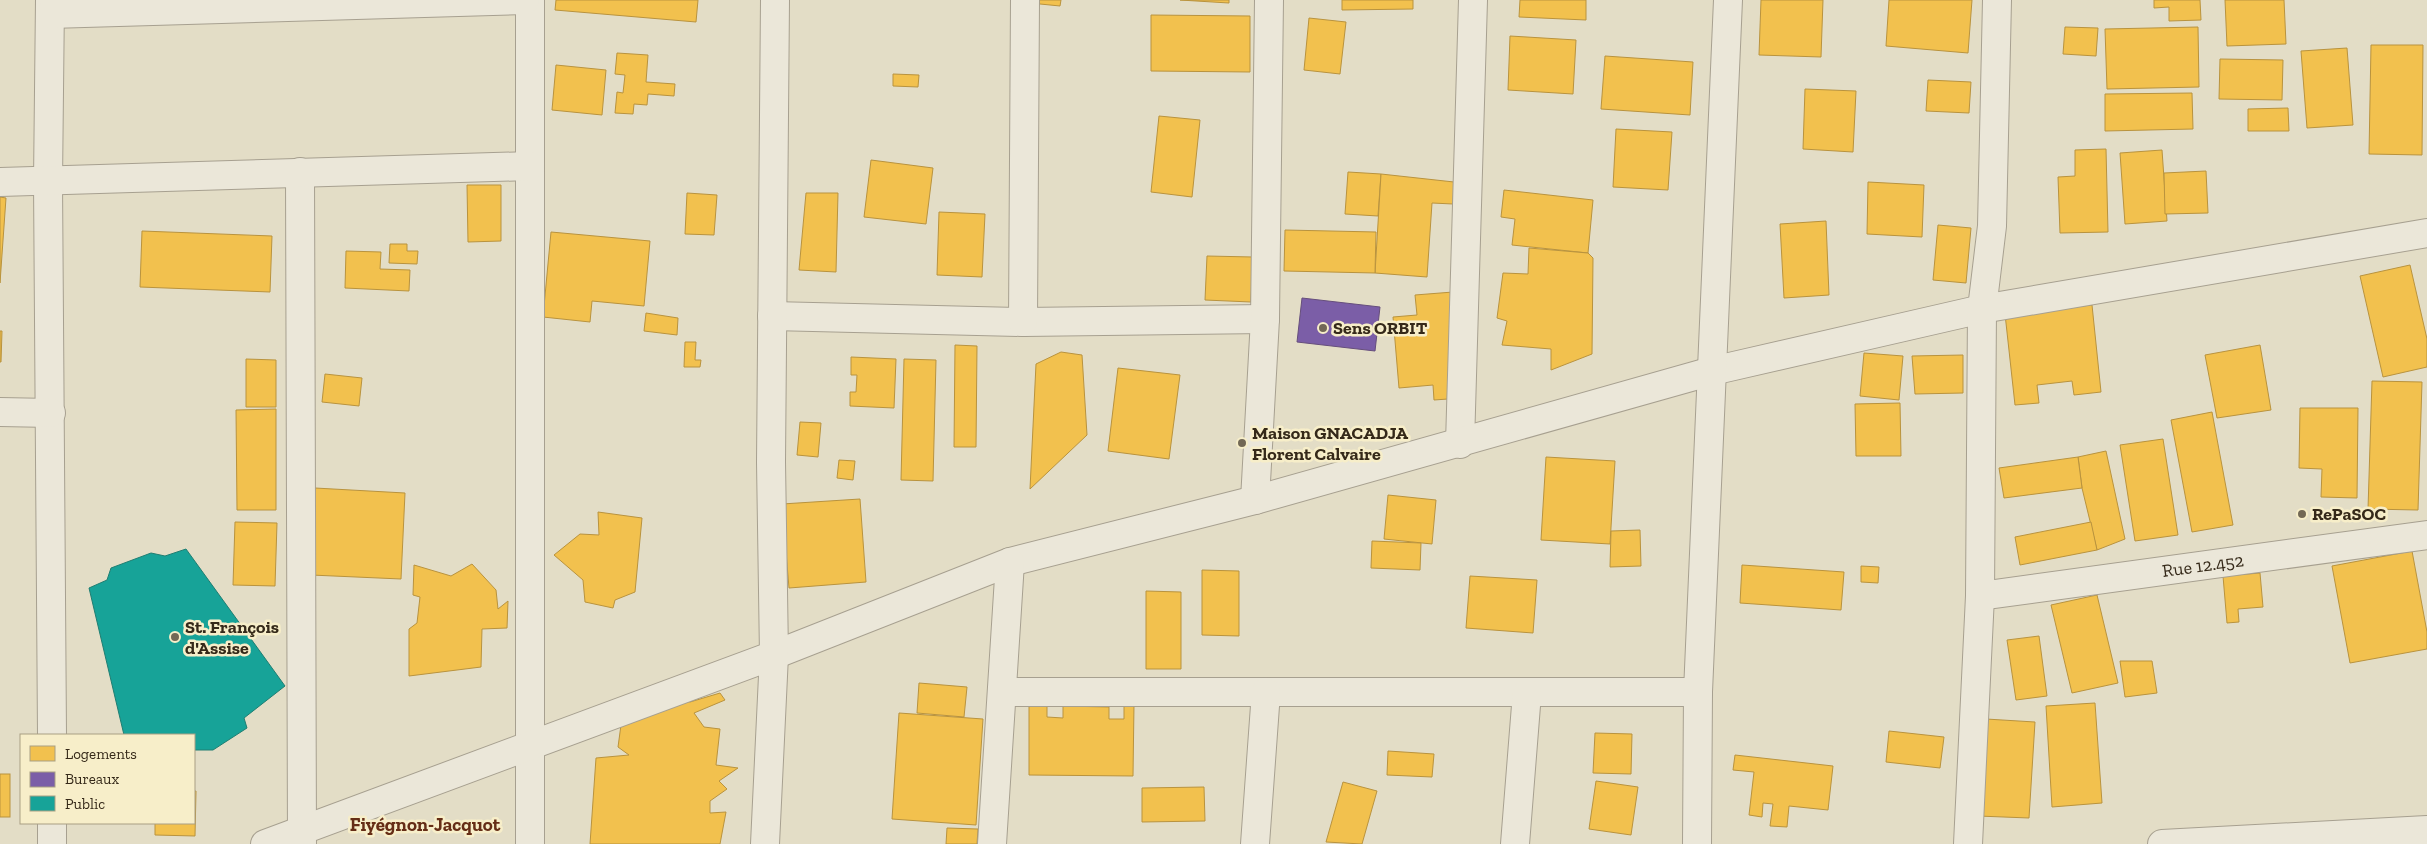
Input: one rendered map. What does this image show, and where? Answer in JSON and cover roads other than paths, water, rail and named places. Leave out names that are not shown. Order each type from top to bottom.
[{"type":"street","points":[[52,734],[48,182],[50,7],[525,0]]},
{"type":"street","points":[[530,0],[530,844]]},
{"type":"street","points":[[766,844],[774,655],[772,316],[774,0]]},
{"type":"street","points":[[1023,322],[1025,0]]},
{"type":"street","points":[[1255,500],[1266,319],[1270,0]]},
{"type":"street","points":[[1460,444],[1472,0]]},
{"type":"street","points":[[1697,844],[1698,692],[1728,0]]},
{"type":"street","points":[[1968,844],[1980,596],[1982,309],[1992,226],[1997,0]]},
{"type":"street","points":[[0,182],[530,166]]},
{"type":"street","points":[[300,172],[302,837]]},
{"type":"street","points":[[265,844],[302,837],[530,745],[774,655],[1010,562],[1255,500],[1460,444],[1712,371],[1982,309],[2427,233]]},
{"type":"street","points":[[772,316],[1023,322],[1266,319]]},
{"type":"street","points":[[0,412],[51,413]]},
{"type":"street","name":"Rue 12.452","points":[[1980,596],[2427,534]]},
{"type":"street","points":[[992,844],[1010,562]]},
{"type":"street","points":[[1003,692],[1698,692]]},
{"type":"street","points":[[1255,844],[1266,692]]},
{"type":"street","points":[[1515,844],[1527,692]]},
{"type":"street","points":[[52,824],[52,844]]},
{"type":"street","points":[[2162,844],[2427,830]]},
{"type":"place","name":"Sens ORBIT","points":[[1323,328]]},
{"type":"place","name":"Maison GNACADJA Florent Calvaire","points":[[1242,443]]},
{"type":"place","name":"RePaSOC","points":[[2302,514]]},
{"type":"place","name":"St. François d'Assise","points":[[175,637]]},
{"type":"district","name":"Fiyégnon-Jacquot","points":[[425,824]]}]
